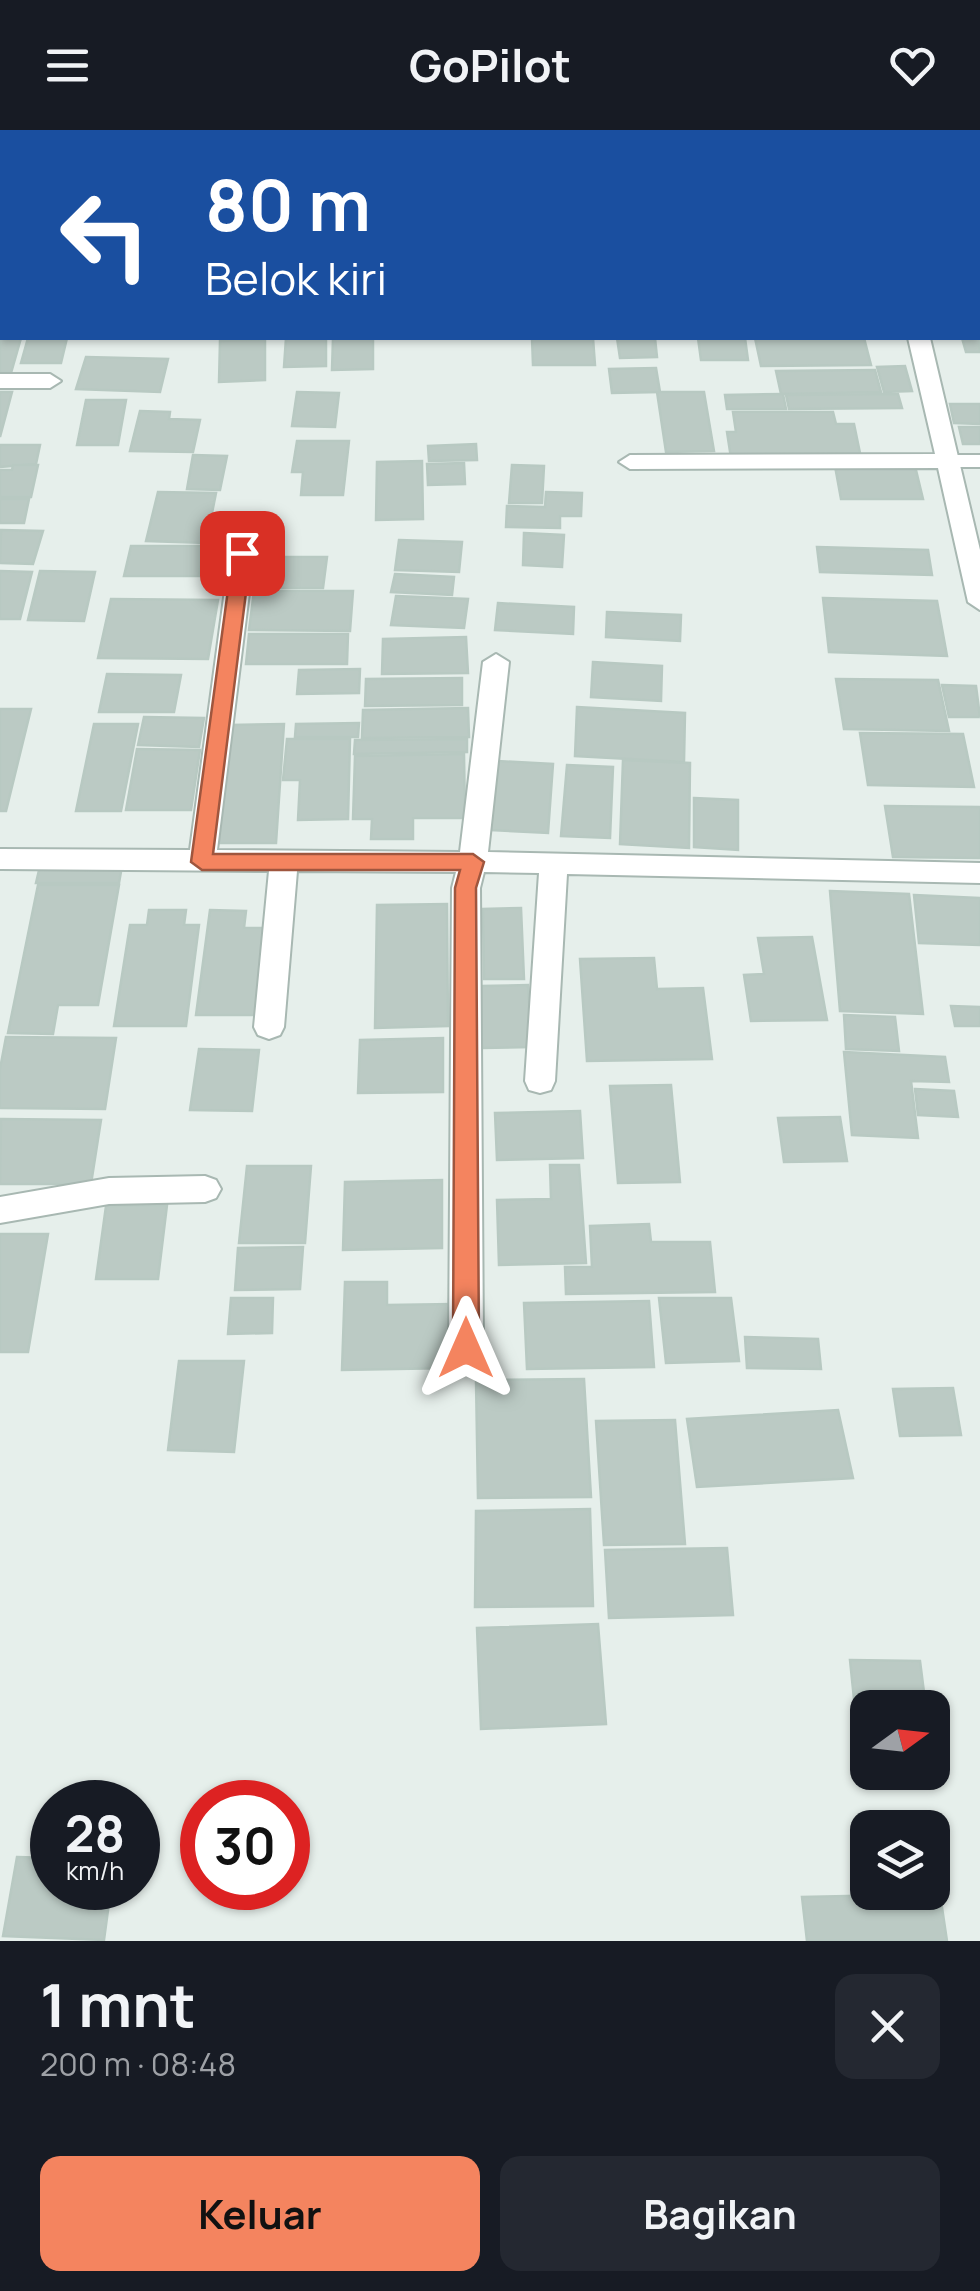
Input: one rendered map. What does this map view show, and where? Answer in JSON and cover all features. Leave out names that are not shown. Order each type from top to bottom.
[{"type":"street","points":[[920,340],[980,602]]},
{"type":"street","points":[[0,381],[50,381]]},
{"type":"street","points":[[630,462],[950,461]]},
{"type":"street","points":[[202,862],[242,553]]},
{"type":"street","points":[[466,1348],[466,888],[473,862],[496,662]]},
{"type":"street","points":[[0,859],[473,862],[980,873]]},
{"type":"street","points":[[270,1026],[284,862]]},
{"type":"street","points":[[540,1081],[554,864]]},
{"type":"street","points":[[0,1210],[108,1191],[204,1189]]},
{"type":"lane","points":[[950,461],[980,461]]},
{"type":"building","points":[[0,340],[20,340],[11,373],[0,373]]},
{"type":"building","points":[[27,340],[67,340],[61,363],[21,363]]},
{"type":"building","points":[[265,340],[265,380],[219,382],[220,341]]},
{"type":"building","points":[[286,340],[326,340],[326,366],[284,367]]},
{"type":"building","points":[[333,340],[373,340],[373,369],[332,370]]},
{"type":"building","points":[[532,340],[593,340],[595,365],[533,365]]},
{"type":"building","points":[[617,340],[655,340],[657,357],[620,358]]},
{"type":"building","points":[[698,340],[745,340],[748,360],[701,360]]},
{"type":"building","points":[[755,340],[865,340],[871,365],[761,366]]},
{"type":"building","points":[[963,340],[979,340],[980,352],[966,352]]},
{"type":"building","points":[[86,357],[168,359],[160,392],[76,389]]},
{"type":"building","points":[[905,366],[912,391],[884,392],[877,367]]},
{"type":"building","points":[[656,368],[660,392],[612,393],[609,369]]},
{"type":"building","points":[[875,370],[881,392],[781,394],[776,371]]},
{"type":"building","points":[[0,392],[12,392],[0,437]]},
{"type":"building","points":[[297,392],[339,393],[335,427],[292,426]]},
{"type":"building","points":[[657,392],[704,392],[714,451],[666,452]]},
{"type":"building","points":[[783,394],[786,409],[727,409],[725,395]]},
{"type":"building","points":[[898,394],[902,408],[789,409],[786,395]]},
{"type":"building","points":[[86,400],[126,400],[118,445],[77,445]]},
{"type":"building","points":[[950,404],[980,404],[980,424],[954,423]]},
{"type":"building","points":[[140,411],[170,412],[169,419],[200,420],[193,452],[130,451]]},
{"type":"building","points":[[733,412],[833,412],[836,424],[854,424],[861,458],[731,458],[727,432],[736,432]]},
{"type":"building","points":[[959,427],[980,427],[980,444],[963,444]]},
{"type":"building","points":[[297,441],[349,441],[343,495],[301,495],[303,472],[292,472]]},
{"type":"building","points":[[476,444],[477,460],[429,461],[428,446]]},
{"type":"building","points":[[0,445],[40,445],[36,464],[0,467]]},
{"type":"building","points":[[193,455],[227,456],[220,490],[187,489]]},
{"type":"building","points":[[422,461],[423,519],[376,520],[377,462]]},
{"type":"building","points":[[464,463],[465,484],[428,485],[427,464]]},
{"type":"building","points":[[13,465],[38,465],[31,497],[0,497],[0,470],[12,470]]},
{"type":"building","points":[[512,465],[544,466],[542,503],[509,503]]},
{"type":"building","points":[[835,466],[915,466],[923,499],[841,499]]},
{"type":"building","points":[[158,492],[216,493],[206,543],[146,541]]},
{"type":"building","points":[[546,492],[582,493],[581,516],[560,516],[560,528],[506,527],[507,506],[545,507]]},
{"type":"building","points":[[0,499],[29,499],[24,523],[0,523]]},
{"type":"building","points":[[1,530],[43,531],[33,564],[0,563]]},
{"type":"building","points":[[524,533],[564,535],[562,567],[523,565]]},
{"type":"building","points":[[399,540],[462,542],[459,572],[395,570]]},
{"type":"building","points":[[131,546],[204,546],[199,576],[124,576]]},
{"type":"building","points":[[817,547],[928,550],[932,575],[820,572]]},
{"type":"building","points":[[258,557],[327,557],[323,588],[254,588]]},
{"type":"building","points":[[0,571],[32,572],[20,619],[0,619]]},
{"type":"building","points":[[40,571],[95,572],[84,621],[28,620]]},
{"type":"building","points":[[395,574],[454,577],[452,595],[391,592]]},
{"type":"building","points":[[254,591],[353,591],[350,631],[249,630]]},
{"type":"building","points":[[396,596],[468,599],[464,628],[391,625]]},
{"type":"building","points":[[823,598],[937,601],[947,656],[829,652]]},
{"type":"building","points":[[111,599],[218,600],[208,659],[98,658]]},
{"type":"building","points":[[498,603],[574,607],[573,634],[495,630]]},
{"type":"building","points":[[607,612],[681,615],[680,641],[606,637]]},
{"type":"building","points":[[249,634],[348,634],[347,664],[246,664]]},
{"type":"building","points":[[466,637],[468,673],[382,674],[383,639]]},
{"type":"building","points":[[593,662],[662,666],[661,701],[591,697]]},
{"type":"building","points":[[360,669],[359,693],[297,694],[299,670]]},
{"type":"building","points":[[107,674],[181,675],[174,712],[99,712]]},
{"type":"building","points":[[462,678],[462,705],[365,706],[366,679]]},
{"type":"building","points":[[836,679],[938,680],[949,731],[844,729]]},
{"type":"building","points":[[942,685],[976,686],[980,717],[949,717]]},
{"type":"building","points":[[577,707],[685,713],[684,762],[575,756]]},
{"type":"building","points":[[468,708],[469,737],[362,738],[363,710]]},
{"type":"building","points":[[0,709],[31,709],[6,811],[0,811]]},
{"type":"building","points":[[144,717],[204,718],[199,747],[138,745]]},
{"type":"building","points":[[359,723],[358,737],[295,737],[296,724]]},
{"type":"building","points":[[94,724],[138,724],[121,811],[76,811]]},
{"type":"building","points":[[284,724],[276,843],[219,843],[230,725]]},
{"type":"building","points":[[860,733],[963,734],[974,787],[868,785]]},
{"type":"building","points":[[287,739],[350,739],[348,819],[298,820],[300,780],[283,780]]},
{"type":"building","points":[[467,739],[467,752],[354,754],[355,740]]},
{"type":"building","points":[[137,749],[200,750],[191,810],[126,810]]},
{"type":"building","points":[[464,754],[465,818],[413,818],[413,839],[371,839],[372,819],[353,819],[355,756]]},
{"type":"building","points":[[623,760],[690,763],[689,848],[620,844]]},
{"type":"building","points":[[497,761],[553,764],[548,833],[491,830]]},
{"type":"building","points":[[567,765],[613,767],[610,838],[561,836]]},
{"type":"building","points":[[694,798],[738,800],[738,850],[694,847]]},
{"type":"building","points":[[885,806],[980,807],[980,858],[893,857]]},
{"type":"building","points":[[40,866],[122,866],[119,883],[36,883]]},
{"type":"building","points":[[38,885],[119,885],[98,1005],[58,1005],[53,1034],[8,1033]]},
{"type":"building","points":[[830,891],[909,894],[923,1014],[840,1011]]},
{"type":"building","points":[[914,895],[980,898],[980,945],[919,943]]},
{"type":"building","points":[[447,904],[448,1026],[375,1028],[377,905]]},
{"type":"building","points":[[521,908],[524,979],[484,979],[483,909]]},
{"type":"building","points":[[149,910],[186,910],[184,925],[199,925],[186,1026],[114,1026],[130,925],[147,925]]},
{"type":"building","points":[[210,910],[246,911],[244,928],[264,928],[255,1015],[196,1015]]},
{"type":"building","points":[[812,937],[827,1020],[751,1021],[744,975],[764,974],[758,938]]},
{"type":"building","points":[[654,958],[657,989],[703,988],[712,1059],[587,1061],[580,959]]},
{"type":"building","points":[[528,985],[531,1047],[482,1048],[481,986]]},
{"type":"building","points":[[951,1006],[980,1007],[980,1026],[955,1026]]},
{"type":"building","points":[[844,1015],[895,1017],[899,1051],[846,1049]]},
{"type":"building","points":[[6,1037],[116,1038],[105,1109],[0,1108],[0,1069]]},
{"type":"building","points":[[443,1038],[443,1092],[358,1093],[360,1040]]},
{"type":"building","points":[[199,1049],[259,1050],[252,1111],[190,1110]]},
{"type":"building","points":[[844,1052],[945,1057],[949,1082],[911,1081],[918,1138],[852,1135]]},
{"type":"building","points":[[671,1085],[680,1182],[618,1183],[610,1086]]},
{"type":"building","points":[[915,1089],[954,1091],[958,1117],[918,1115]]},
{"type":"building","points":[[580,1111],[583,1158],[497,1160],[495,1113]]},
{"type":"building","points":[[840,1117],[847,1161],[784,1162],[778,1118]]},
{"type":"building","points":[[1,1119],[101,1120],[91,1184],[0,1184]]},
{"type":"building","points":[[550,1165],[579,1165],[586,1263],[499,1265],[497,1200],[551,1199]]},
{"type":"building","points":[[247,1166],[311,1166],[305,1243],[239,1243]]},
{"type":"building","points":[[442,1180],[442,1248],[343,1250],[345,1182]]},
{"type":"building","points":[[167,1205],[158,1279],[96,1279],[106,1206]]},
{"type":"building","points":[[649,1224],[651,1242],[710,1242],[715,1292],[566,1294],[565,1267],[592,1267],[590,1226]]},
{"type":"building","points":[[0,1234],[48,1234],[28,1352],[0,1352]]},
{"type":"building","points":[[303,1247],[300,1289],[235,1290],[238,1248]]},
{"type":"building","points":[[345,1282],[387,1282],[387,1305],[452,1304],[452,1368],[342,1370]]},
{"type":"building","points":[[231,1298],[273,1298],[272,1333],[228,1334]]},
{"type":"building","points":[[659,1298],[731,1298],[739,1361],[666,1363]]},
{"type":"building","points":[[649,1301],[654,1367],[527,1369],[524,1303]]},
{"type":"building","points":[[745,1337],[818,1339],[821,1369],[747,1368]]},
{"type":"building","points":[[179,1361],[244,1361],[234,1452],[168,1450]]},
{"type":"building","points":[[584,1379],[591,1497],[478,1498],[476,1380]]},
{"type":"building","points":[[953,1388],[961,1435],[900,1436],[893,1389]]},
{"type":"building","points":[[838,1410],[853,1478],[697,1487],[687,1419]]},
{"type":"building","points":[[675,1420],[685,1544],[604,1545],[596,1421]]},
{"type":"building","points":[[590,1509],[593,1606],[475,1607],[476,1511]]},
{"type":"building","points":[[727,1548],[733,1615],[609,1618],[605,1550]]},
{"type":"building","points":[[598,1624],[606,1724],[481,1729],[477,1628]]},
{"type":"building","points":[[850,1660],[920,1661],[924,1690],[853,1690]]},
{"type":"building","points":[[17,1857],[30,1857],[30,1910],[108,1910],[104,1940],[3,1936]]},
{"type":"building","points":[[850,1896],[850,1910],[942,1910],[947,1941],[807,1941],[802,1897]]},
{"type":"route","points":[[242,553],[202,862],[473,862],[466,888],[466,1348]]}]
